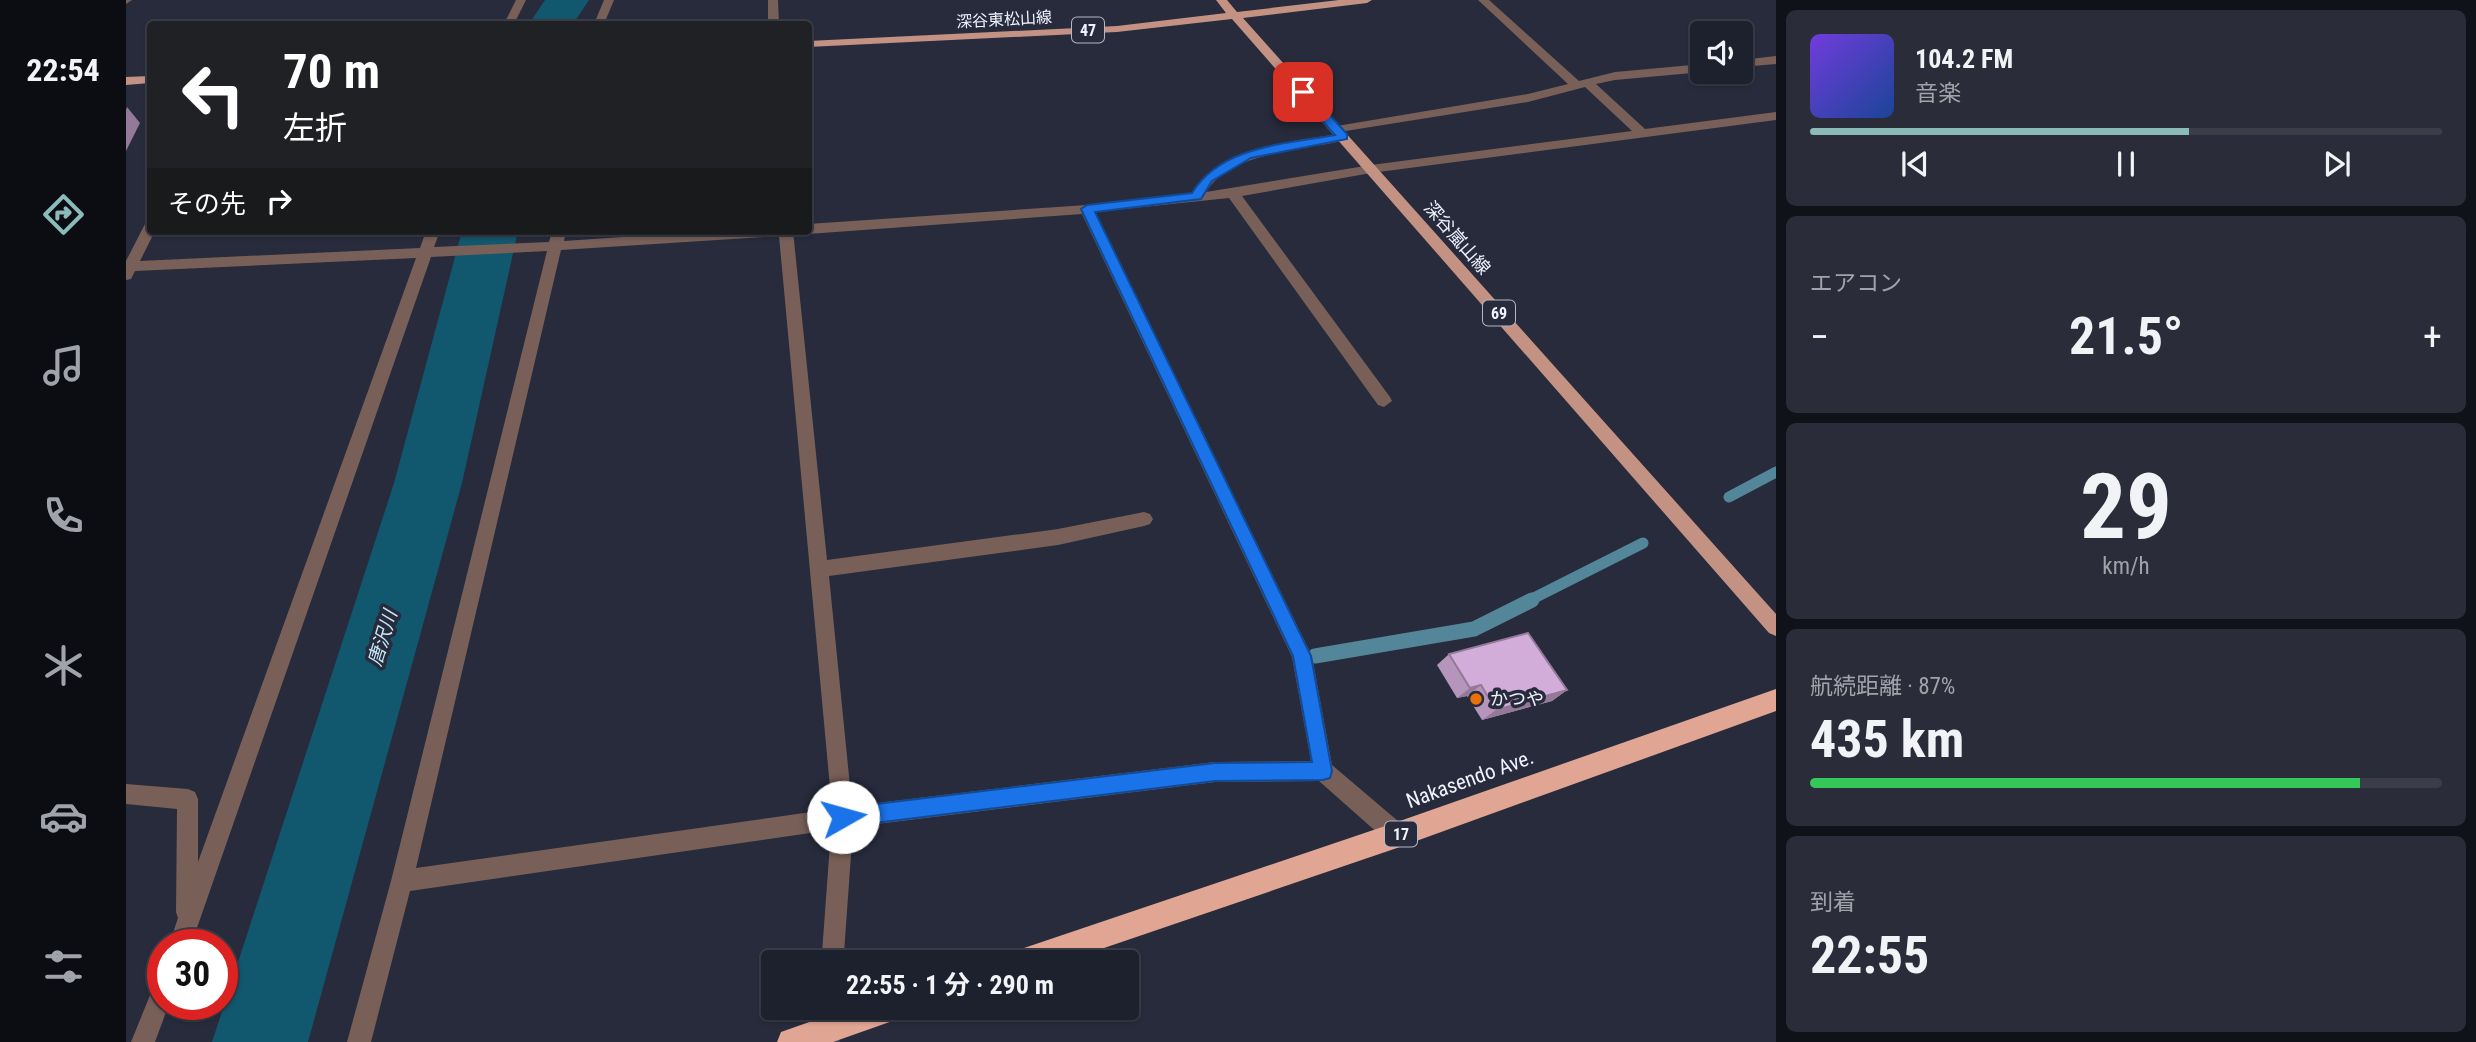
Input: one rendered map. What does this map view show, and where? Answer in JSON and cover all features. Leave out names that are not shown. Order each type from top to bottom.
[{"type":"highway","name":"Nakasendo Ave.","points":[[1059,950],[1397,835],[1776,700]]},
{"type":"highway","points":[[791,1042],[856,1020]]},
{"type":"main road","name":"深谷嵐山線","points":[[1221,0],[1776,627]]},
{"type":"main road","name":"深谷東松山線","points":[[812,44],[1116,29],[1358,1]]},
{"type":"main road","points":[[126,81],[147,79]]},
{"type":"street","points":[[510,21],[521,0]]},
{"type":"street","points":[[599,21],[609,0]]},
{"type":"street","points":[[773,0],[774,21]]},
{"type":"street","points":[[1483,0],[1644,135]]},
{"type":"street","points":[[1753,63],[1776,60]]},
{"type":"street","points":[[1196,197],[1207,179],[1248,155],[1340,134],[1528,98],[1615,76],[1690,69]]},
{"type":"street","points":[[812,229],[1087,209],[1233,193],[1371,169],[1776,116]]},
{"type":"street","points":[[1233,193],[1384,401]]},
{"type":"street","points":[[1087,209],[1302,656],[1323,771],[1397,835]]},
{"type":"street","points":[[127,270],[147,233]]},
{"type":"street","points":[[186,929],[434,252],[433,235]]},
{"type":"street","points":[[127,270],[434,252],[553,241],[689,235]]},
{"type":"street","points":[[786,235],[843,817],[833,950]]},
{"type":"street","points":[[359,1042],[402,881],[553,241]]},
{"type":"street","points":[[819,569],[1058,537],[1144,519]]},
{"type":"street","points":[[402,881],[843,817],[1215,772],[1323,771]]},
{"type":"street","points":[[126,794],[188,799],[183,929]]},
{"type":"street","points":[[144,1042],[152,1020]]},
{"type":"building","points":[[1528,633],[1567,690],[1496,710],[1481,685],[1470,688],[1449,654]]},
{"type":"waterway","name":"唐沢川","points":[[553,21],[567,0]]},
{"type":"waterway","name":"唐沢川","points":[[260,1042],[428,483],[489,235]]},
{"type":"waterway","points":[[1729,497],[1776,472]]},
{"type":"waterway","points":[[1528,601],[1643,543]]},
{"type":"waterway","points":[[1315,656],[1474,629],[1532,600]]},
{"type":"tunnel","points":[[829,1042],[830,1020]]},
{"type":"place","name":"かつや","points":[[1476,699]]},
{"type":"route","points":[[843,817],[1215,772],[1323,771],[1302,656],[1087,209],[1196,197],[1207,179],[1248,155],[1343,137],[1303,92]]}]
